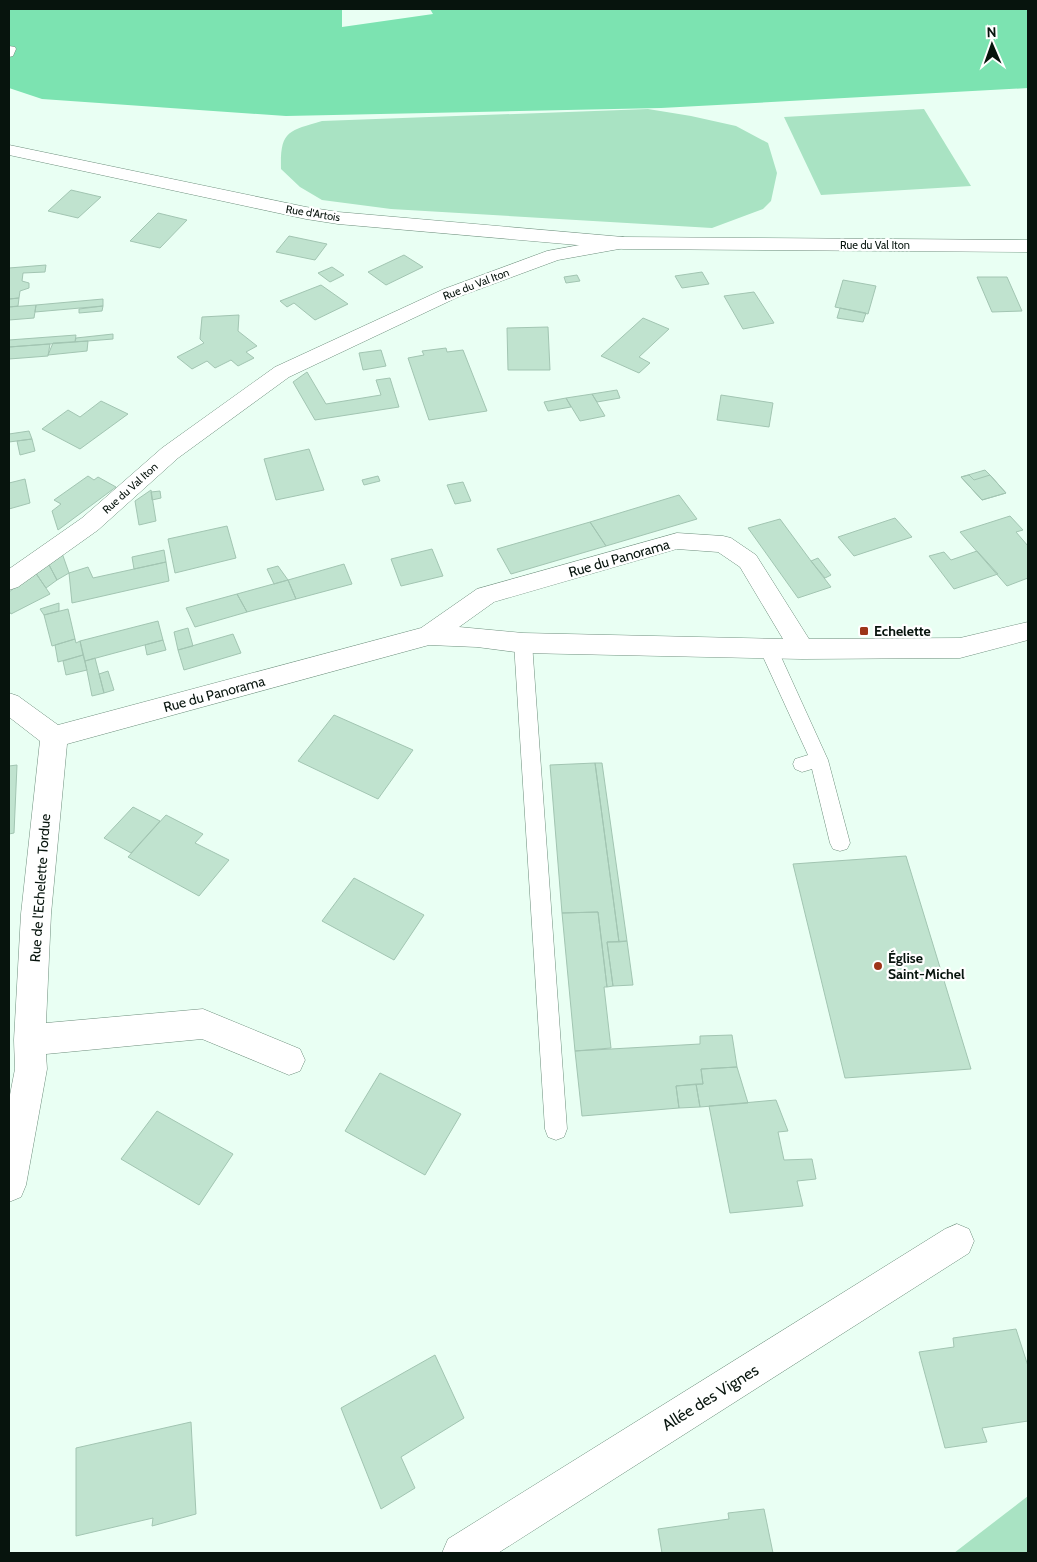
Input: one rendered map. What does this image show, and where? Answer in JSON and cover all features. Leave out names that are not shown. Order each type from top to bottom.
[{"type":"street","name":"Rue d'Artois","points":[[9,150],[306,214],[623,243]]},
{"type":"street","points":[[514,233],[524,239],[530,250],[530,255],[524,266]]},
{"type":"street","name":"Rue du Val Iton","points":[[9,582],[90,524],[170,453],[282,372],[418,307],[554,255],[623,243],[1028,246]]},
{"type":"street","name":"Rue du Panorama","points":[[429,635],[486,595],[677,541],[723,544],[748,561],[802,649]]},
{"type":"street","name":"Rue du Panorama","points":[[54,736],[429,635],[477,637],[523,643],[802,649],[960,648],[1028,631]]},
{"type":"street","points":[[9,703],[54,736]]},
{"type":"street","name":"Rue de l'Echelette Tordue","points":[[9,1185],[31,1069],[30,1040],[36,914],[54,736]]},
{"type":"street","points":[[30,1040],[203,1024],[289,1060]]},
{"type":"street","name":"Allée des Vignes","points":[[462,1553],[957,1242]]},
{"type":"lane","points":[[523,643],[556,1128]]},
{"type":"lane","points":[[768,648],[840,843]]},
{"type":"green space","points":[[9,9],[342,9],[342,27],[433,14],[430,9],[1028,9],[1028,88],[661,108],[286,116],[42,99],[9,88]]},
{"type":"green space","points":[[648,109],[736,126],[768,143],[777,173],[771,201],[763,209],[712,228],[391,209],[322,200],[300,187],[281,169],[282,147],[288,134],[301,127],[322,121]]},
{"type":"green space","points":[[924,109],[971,186],[821,195],[784,117]]},
{"type":"green space","points":[[1028,1496],[1028,1553],[954,1553]]},
{"type":"building","points":[[71,190],[101,197],[78,218],[48,211]]},
{"type":"building","points":[[158,213],[187,220],[160,248],[130,241]]},
{"type":"building","points":[[289,236],[327,244],[315,260],[276,252]]},
{"type":"building","points":[[404,255],[423,267],[386,285],[368,272]]},
{"type":"building","points":[[46,265],[45,272],[23,273],[22,281],[29,283],[29,288],[20,291],[19,298],[9,299],[9,268]]},
{"type":"building","points":[[332,267],[344,275],[330,282],[318,273]]},
{"type":"building","points":[[702,272],[709,284],[682,288],[675,276]]},
{"type":"building","points":[[577,275],[580,281],[566,283],[564,277]]},
{"type":"building","points":[[977,277],[1007,277],[1022,311],[992,312]]},
{"type":"building","points":[[843,280],[876,286],[868,314],[835,307]]},
{"type":"building","points":[[321,285],[348,304],[315,320],[294,303],[287,307],[280,301]]},
{"type":"building","points":[[754,292],[774,323],[743,329],[724,296]]},
{"type":"building","points":[[19,298],[18,306],[9,307],[9,299]]},
{"type":"building","points":[[103,299],[103,306],[35,312],[36,305]]},
{"type":"building","points":[[36,305],[34,318],[9,320],[9,307]]},
{"type":"building","points":[[103,306],[102,311],[79,313],[79,309]]},
{"type":"building","points":[[840,308],[866,313],[863,322],[837,318]]},
{"type":"building","points":[[239,315],[238,331],[257,346],[246,352],[254,358],[238,366],[231,360],[215,368],[207,361],[192,369],[177,357],[204,343],[200,339],[202,317]]},
{"type":"building","points":[[643,318],[669,329],[639,357],[650,363],[639,373],[601,356]]},
{"type":"building","points":[[548,327],[550,370],[508,370],[507,328]]},
{"type":"building","points":[[113,334],[113,339],[75,342],[76,338]]},
{"type":"building","points":[[76,335],[75,342],[9,347],[9,340]]},
{"type":"building","points":[[88,341],[87,351],[48,355],[53,343]]},
{"type":"building","points":[[50,344],[48,356],[9,359],[9,347]]},
{"type":"building","points":[[446,348],[447,352],[463,350],[487,411],[429,420],[408,358],[424,355],[422,351]]},
{"type":"building","points":[[381,350],[386,366],[363,370],[359,353]]},
{"type":"building","points":[[307,372],[326,404],[381,395],[376,380],[390,378],[399,407],[315,420],[293,382]]},
{"type":"building","points":[[617,390],[620,398],[597,402],[592,394]]},
{"type":"building","points":[[592,394],[605,416],[580,421],[566,398]]},
{"type":"building","points":[[721,395],[773,403],[769,427],[717,420]]},
{"type":"building","points":[[566,398],[571,407],[548,411],[544,402]]},
{"type":"building","points":[[101,401],[128,414],[80,449],[42,429],[68,410],[80,417]]},
{"type":"building","points":[[29,431],[32,439],[9,442],[9,434]]},
{"type":"building","points":[[32,439],[35,451],[20,455],[17,441]]},
{"type":"building","points":[[309,449],[324,490],[276,500],[264,459]]},
{"type":"building","points":[[985,470],[1006,493],[982,500],[961,477]]},
{"type":"building","points":[[969,475],[974,480],[990,475],[1006,493],[982,500],[961,477]]},
{"type":"building","points":[[88,476],[94,480],[98,477],[116,487],[58,530],[52,511],[61,504],[54,500]]},
{"type":"building","points":[[378,476],[380,481],[364,485],[362,480]]},
{"type":"building","points":[[25,479],[30,503],[9,509],[9,483]]},
{"type":"building","points":[[463,482],[471,501],[455,504],[447,485]]},
{"type":"building","points":[[151,490],[156,521],[139,525],[135,501]]},
{"type":"building","points":[[160,491],[161,498],[152,500],[151,492]]},
{"type":"building","points":[[679,495],[697,519],[606,546],[590,522]]},
{"type":"building","points":[[1010,516],[1023,530],[1016,532],[1028,546],[1028,578],[1007,586],[960,532]]},
{"type":"building","points":[[895,518],[912,537],[854,556],[838,537]]},
{"type":"building","points":[[780,519],[831,587],[798,598],[748,528]]},
{"type":"building","points":[[590,522],[606,546],[511,574],[497,549]]},
{"type":"building","points":[[227,526],[236,558],[175,573],[168,539]]},
{"type":"building","points":[[432,549],[443,576],[401,586],[391,559]]},
{"type":"building","points":[[164,550],[166,562],[134,569],[132,557]]},
{"type":"building","points":[[977,551],[998,574],[954,589],[929,556],[944,552],[951,560]]},
{"type":"building","points":[[62,553],[69,573],[57,580],[48,563]]},
{"type":"building","points":[[818,558],[831,575],[825,578],[811,561]]},
{"type":"building","points":[[166,562],[169,581],[72,603],[69,573],[88,567],[93,578]]},
{"type":"building","points":[[48,563],[57,580],[46,588],[35,572]]},
{"type":"building","points":[[344,564],[352,584],[296,599],[288,580]]},
{"type":"building","points":[[278,566],[288,580],[274,584],[267,569]]},
{"type":"building","points":[[35,572],[50,594],[11,614],[9,611],[9,592]]},
{"type":"building","points":[[288,580],[296,599],[247,612],[237,594]]},
{"type":"building","points":[[237,594],[247,612],[195,627],[186,608]]},
{"type":"building","points":[[59,603],[59,611],[44,615],[40,609]]},
{"type":"building","points":[[68,609],[75,639],[52,646],[44,615]]},
{"type":"building","points":[[158,621],[163,640],[85,661],[80,641]]},
{"type":"building","points":[[188,628],[193,646],[178,650],[174,632]]},
{"type":"building","points":[[233,634],[241,653],[184,670],[178,650]]},
{"type":"building","points":[[75,639],[76,643],[80,641],[83,655],[58,662],[55,645]]},
{"type":"building","points":[[163,640],[166,650],[147,655],[145,645]]},
{"type":"building","points":[[83,655],[87,670],[66,675],[63,661]]},
{"type":"building","points":[[95,658],[104,693],[92,696],[85,661]]},
{"type":"building","points":[[108,671],[114,690],[104,693],[99,674]]},
{"type":"building","points":[[334,715],[413,750],[378,799],[298,761]]},
{"type":"building","points":[[595,763],[602,763],[627,941],[619,942]]},
{"type":"building","points":[[595,763],[619,942],[607,942],[613,986],[607,987],[598,912],[562,913],[550,765]]},
{"type":"building","points":[[17,765],[14,833],[9,834],[9,766]]},
{"type":"building","points":[[133,807],[160,821],[131,853],[104,838]]},
{"type":"building","points":[[166,815],[203,834],[195,843],[229,860],[199,896],[128,857]]},
{"type":"building","name":"Église Saint-Michel","points":[[906,856],[971,1069],[845,1078],[793,864]]},
{"type":"building","points":[[354,878],[424,915],[394,960],[322,921]]},
{"type":"building","points":[[598,912],[607,987],[604,987],[611,1048],[575,1051],[562,913]]},
{"type":"building","points":[[627,941],[633,985],[613,986],[607,942]]},
{"type":"building","points":[[732,1035],[737,1067],[701,1069],[703,1084],[676,1086],[679,1108],[582,1116],[575,1051],[700,1044],[700,1036]]},
{"type":"building","points":[[737,1067],[748,1103],[700,1107],[696,1084],[703,1084],[701,1069]]},
{"type":"building","points":[[380,1073],[461,1114],[425,1175],[345,1131]]},
{"type":"building","points":[[696,1084],[700,1107],[679,1108],[676,1086]]},
{"type":"building","points":[[776,1100],[788,1131],[778,1132],[784,1160],[812,1159],[816,1179],[797,1181],[803,1206],[730,1213],[709,1106]]},
{"type":"building","points":[[157,1111],[233,1154],[199,1205],[121,1159]]},
{"type":"building","points":[[1016,1329],[1028,1366],[1028,1421],[982,1428],[987,1442],[945,1448],[919,1352],[954,1347],[953,1338]]},
{"type":"building","points":[[435,1355],[464,1418],[401,1457],[415,1488],[381,1509],[341,1408]]},
{"type":"building","points":[[191,1422],[196,1514],[152,1526],[153,1518],[76,1536],[76,1448]]},
{"type":"building","points":[[764,1509],[773,1553],[662,1553],[658,1529],[729,1519],[728,1513]]},
{"type":"place","name":"Echelette","points":[[864,631]]},
{"type":"place","name":"Église Saint-Michel","points":[[878,966]]}]
